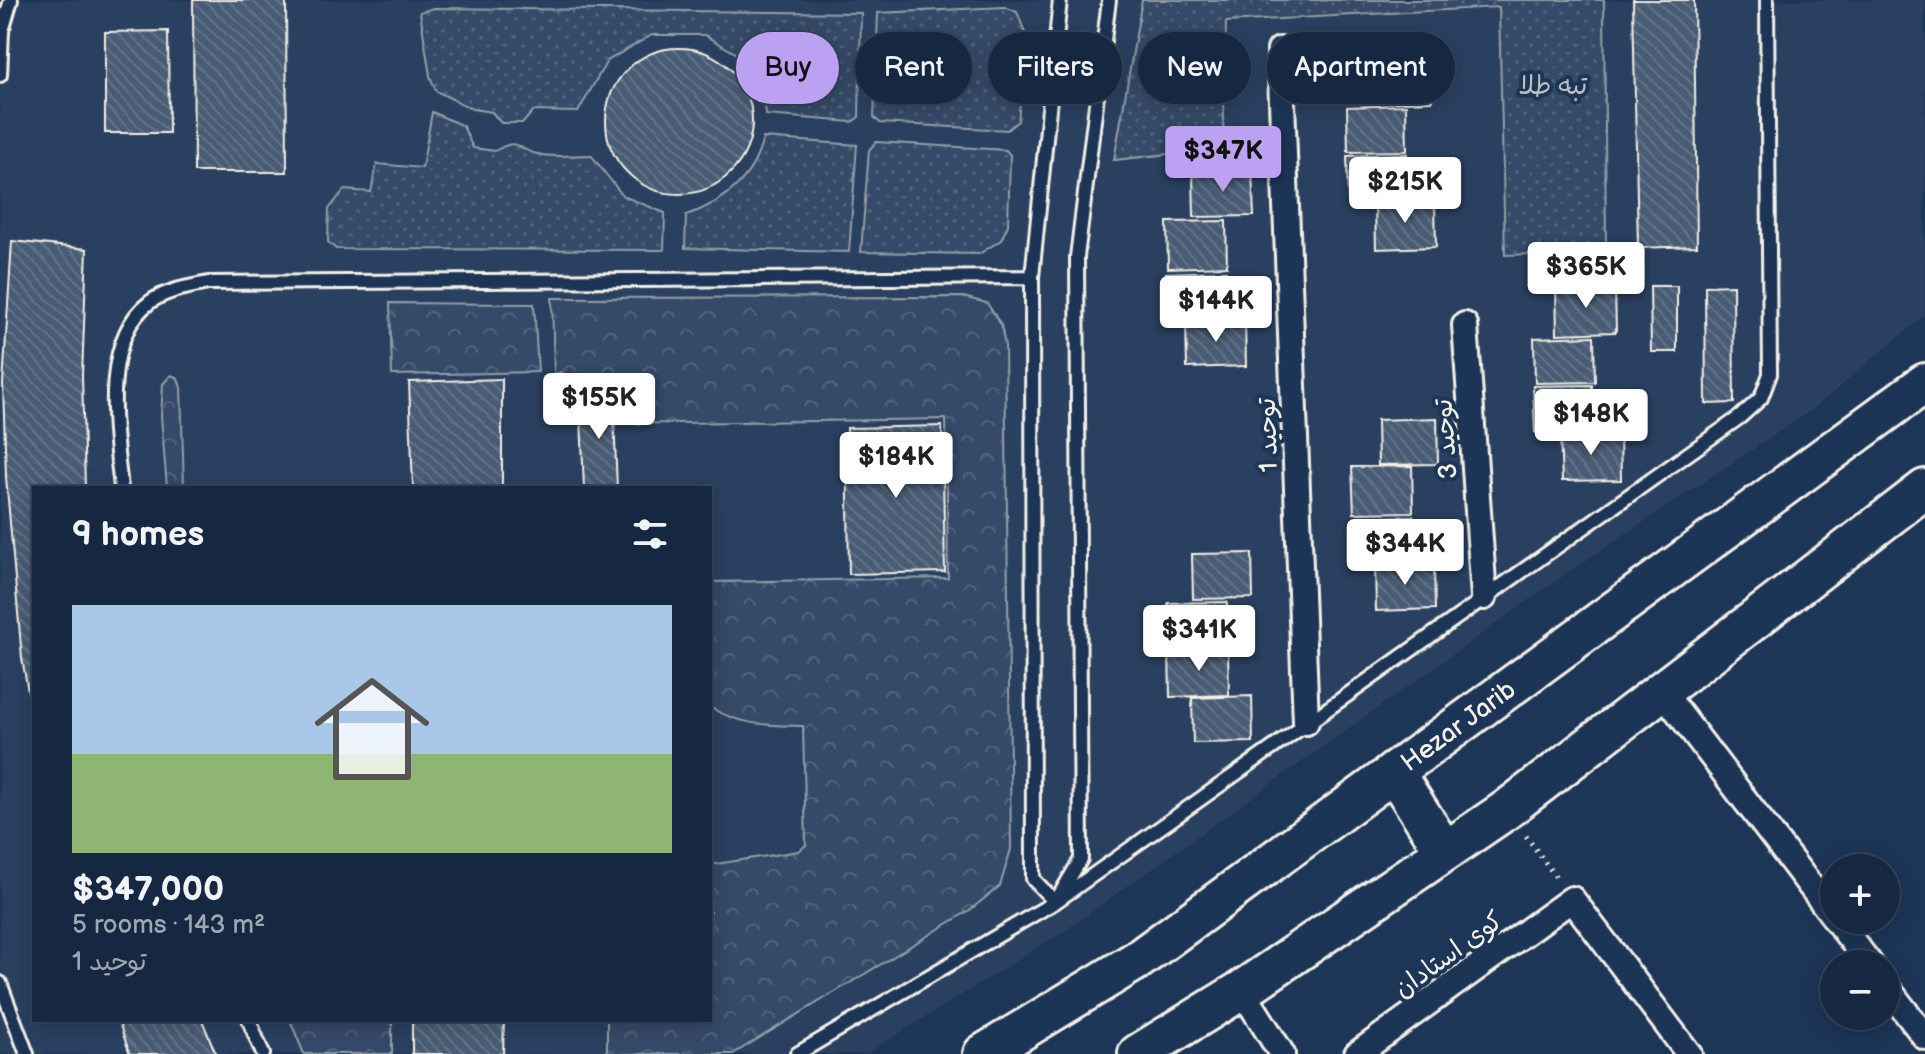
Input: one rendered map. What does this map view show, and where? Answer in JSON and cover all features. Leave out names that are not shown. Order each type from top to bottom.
[{"type":"main road","name":"Hezar Jarib","points":[[983,1054],[1139,959],[1925,383]]},
{"type":"main road","points":[[1138,1054],[1242,990],[1506,810],[1925,489]]},
{"type":"main road","points":[[1394,772],[1444,850]]},
{"type":"street","name":"توحید 1","points":[[1282,104],[1306,722]]},
{"type":"street","name":"توحید 3","points":[[1465,325],[1484,597]]},
{"type":"street","points":[[1663,692],[1820,898]]},
{"type":"street","points":[[1572,899],[1689,1054]]},
{"type":"street","name":"کوی استادان","points":[[1357,1054],[1572,899]]},
{"type":"street","points":[[1847,934],[1859,950]]},
{"type":"street","points":[[1242,990],[1282,1054]]},
{"type":"street","points":[[1900,1002],[1922,1028]]},
{"type":"lane","points":[[0,75],[2,31],[11,0]]},
{"type":"lane","points":[[1055,902],[1033,879],[1032,277],[1060,0]]},
{"type":"lane","points":[[1055,902],[1081,859],[1077,257],[1109,0]]},
{"type":"lane","points":[[797,1054],[1055,902],[1740,417],[1761,398],[1770,374],[1767,0]]},
{"type":"lane","points":[[121,486],[113,413],[117,360],[131,324],[150,302],[175,290],[208,283],[1032,277]]},
{"type":"lane","points":[[0,983],[27,1054]]},
{"type":"lane","points":[[250,1022],[263,1054]]},
{"type":"path","points":[[1506,810],[1572,899]]},
{"type":"shaded area","points":[[0,0],[1925,0],[1925,315],[1812,410],[1570,571],[1066,930],[866,1054],[0,1054]]},
{"type":"green space","name":"تبه طلا","points":[[1142,0],[1604,0],[1606,252],[1505,255],[1499,7],[1226,22],[1226,32],[1138,32],[1138,104],[1224,104],[1223,148],[1114,160]]},
{"type":"green space","points":[[1005,7],[1017,12],[1025,32],[988,32],[988,104],[1020,104],[1018,121],[1007,130],[880,123],[874,117],[874,104],[972,104],[972,32],[877,32],[878,13]]},
{"type":"green space","points":[[434,8],[861,13],[861,32],[855,32],[855,104],[859,104],[859,117],[852,122],[766,115],[765,104],[839,104],[839,32],[736,32],[736,53],[704,35],[652,35],[607,61],[578,112],[533,111],[523,123],[501,123],[492,112],[472,109],[436,91],[430,76],[420,12]]},
{"type":"green space","points":[[432,112],[463,126],[473,148],[495,151],[514,144],[543,155],[591,155],[623,196],[665,213],[664,250],[336,249],[328,242],[329,209],[344,190],[371,192],[377,164],[422,168]]},
{"type":"green space","points":[[763,138],[857,145],[849,252],[685,248],[686,215],[713,204],[745,177]]},
{"type":"green space","points":[[876,142],[1006,150],[1010,155],[1008,225],[1001,240],[979,254],[861,252],[869,150]]},
{"type":"green space","points":[[963,297],[987,303],[1001,325],[1005,346],[1011,849],[1000,886],[970,910],[733,1054],[607,1054],[607,1022],[712,1022],[712,865],[799,851],[806,845],[803,726],[744,721],[712,708],[712,582],[948,578],[946,419],[616,424],[614,389],[563,390],[561,372],[554,374],[552,298]]},
{"type":"green space","points":[[390,303],[534,304],[538,372],[392,375]]},
{"type":"green space","points":[[171,375],[178,378],[181,388],[184,486],[167,486],[161,416],[163,384]]},
{"type":"green space","points":[[291,1022],[392,1022],[392,1054],[304,1054]]},
{"type":"building","points":[[193,0],[286,0],[287,172],[194,172]]},
{"type":"building","points":[[1633,0],[1694,0],[1697,246],[1638,248]]},
{"type":"building","points":[[168,31],[169,133],[105,133],[105,32]]},
{"type":"building","points":[[665,50],[693,50],[719,60],[736,77],[736,104],[749,104],[750,135],[740,161],[719,182],[693,192],[665,192],[639,182],[618,161],[608,135],[608,107],[618,81],[639,60]]},
{"type":"building","points":[[1406,105],[1407,151],[1348,152],[1347,107]]},
{"type":"building","points":[[1407,154],[1408,200],[1348,201],[1347,156]]},
{"type":"building","points":[[1252,170],[1254,216],[1194,217],[1193,172]]},
{"type":"building","points":[[1435,202],[1436,247],[1376,249],[1375,203]]},
{"type":"building","points":[[1226,221],[1227,266],[1168,268],[1167,222]]},
{"type":"building","points":[[12,241],[87,249],[82,376],[85,486],[32,486],[32,714],[22,658],[6,477],[3,384]]},
{"type":"building","points":[[1226,271],[1227,317],[1167,318],[1166,273]]},
{"type":"building","points":[[1733,285],[1734,403],[1706,404],[1705,286]]},
{"type":"building","points":[[1650,286],[1677,286],[1677,352],[1651,352]]},
{"type":"building","points":[[1615,287],[1616,332],[1557,334],[1556,288]]},
{"type":"building","points":[[1245,320],[1246,366],[1187,368],[1186,322]]},
{"type":"building","points":[[1594,336],[1595,382],[1535,383],[1534,338]]},
{"type":"building","points":[[502,379],[502,486],[413,486],[409,382]]},
{"type":"building","points":[[1592,385],[1594,430],[1535,432],[1533,386]]},
{"type":"building","points":[[613,394],[617,486],[584,486],[580,395]]},
{"type":"building","points":[[1437,418],[1438,464],[1378,465],[1377,420]]},
{"type":"building","points":[[942,426],[945,572],[849,574],[847,428]]},
{"type":"building","points":[[1620,434],[1621,480],[1562,481],[1560,435]]},
{"type":"building","points":[[1412,466],[1413,512],[1354,513],[1352,467]]},
{"type":"building","points":[[1413,516],[1414,561],[1355,563],[1354,518]]},
{"type":"building","points":[[1252,553],[1253,598],[1193,599],[1192,554]]},
{"type":"building","points":[[1434,564],[1435,609],[1376,611],[1375,565]]},
{"type":"building","points":[[1227,602],[1228,648],[1169,649],[1168,603]]},
{"type":"building","points":[[1228,650],[1229,695],[1170,697],[1169,651]]},
{"type":"building","points":[[1252,696],[1253,742],[1193,743],[1192,698]]},
{"type":"building","points":[[119,1022],[203,1022],[216,1054],[130,1054]]},
{"type":"building","points":[[412,1022],[504,1022],[503,1054],[412,1054]]}]
